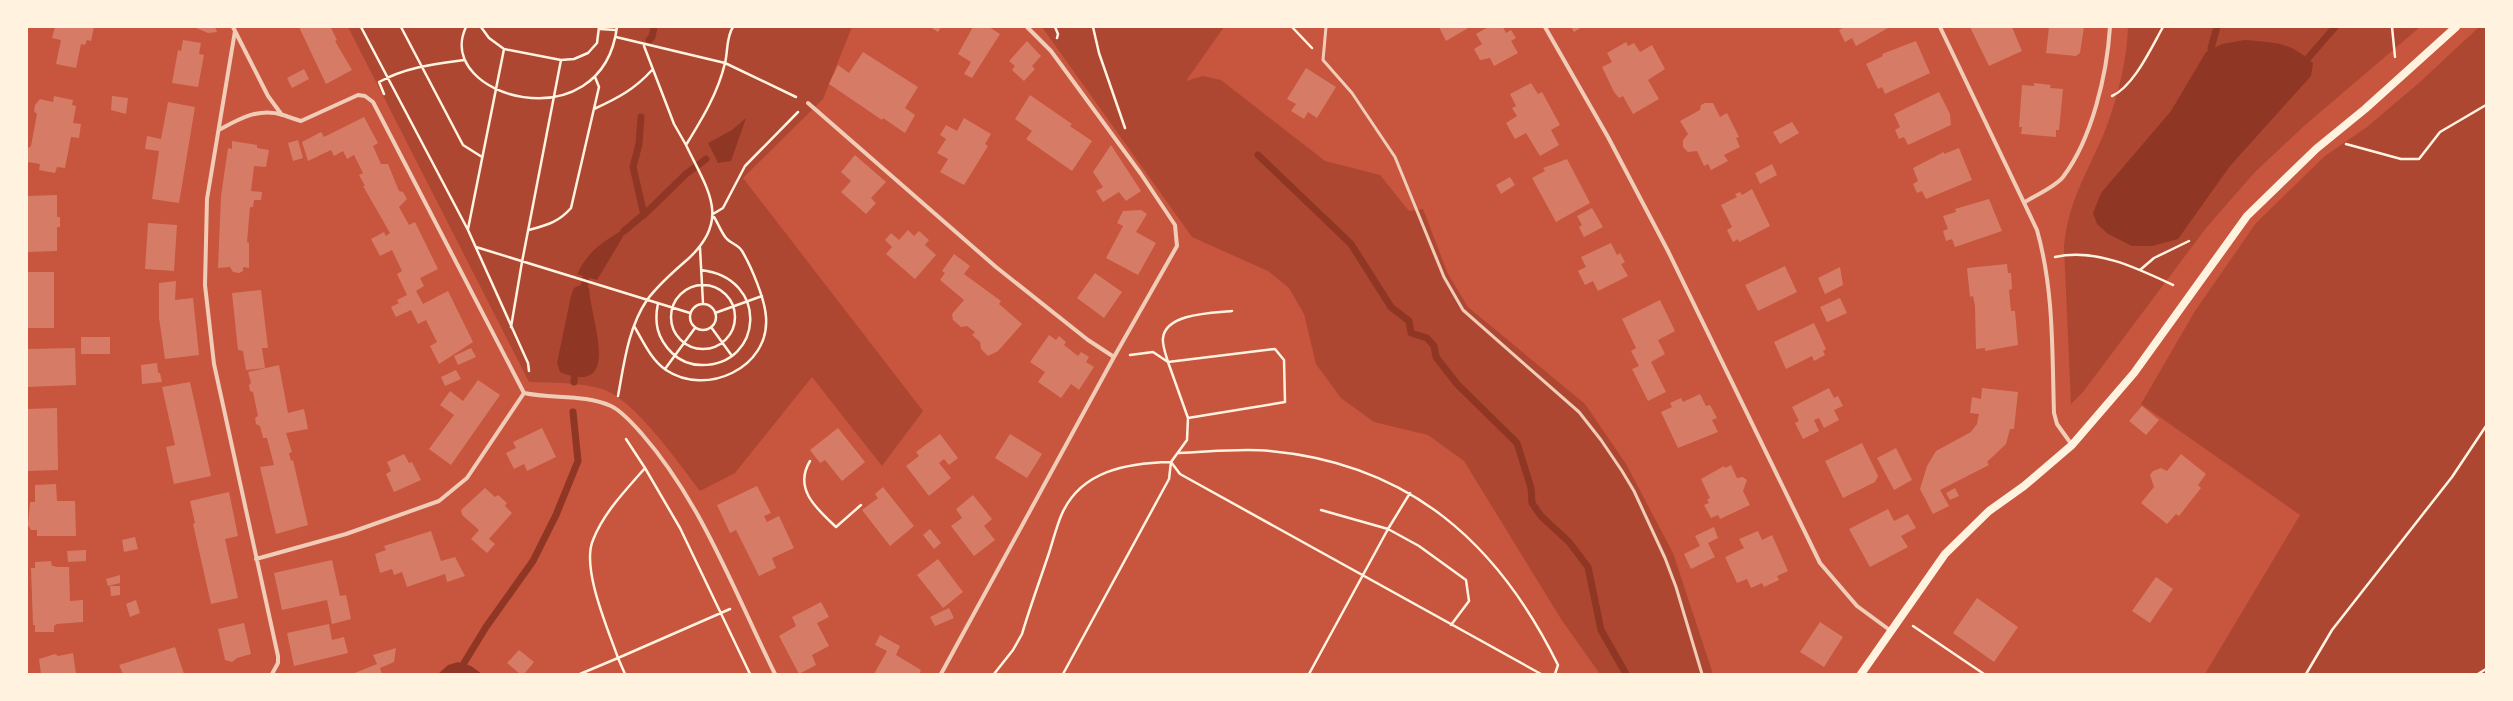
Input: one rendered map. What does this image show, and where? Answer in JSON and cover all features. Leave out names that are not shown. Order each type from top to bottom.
[{"type":"main road","points":[[1861,674],[1945,554],[1965,532],[1989,511],[2024,486],[2072,445],[2134,373],[2247,216],[2316,149],[2365,109],[2456,27]]},
{"type":"street","points":[[941,674],[1114,357],[1177,246],[1175,225],[1141,174],[1052,51],[1027,27]]},
{"type":"street","points":[[1545,27],[1608,137],[1668,251],[1820,563],[1857,606],[1891,631]]},
{"type":"street","points":[[1940,27],[1982,117],[2025,202],[2045,259],[2051,296],[2054,413],[2057,424],[2072,445]]},
{"type":"street","points":[[2025,202],[2062,178],[2082,145],[2097,103],[2104,74],[2110,27]]},
{"type":"street","points":[[234,29],[268,96],[282,115]]},
{"type":"street","points":[[234,29],[206,218],[204,265],[207,315],[214,364],[278,656],[278,663],[272,674]]},
{"type":"street","points":[[219,130],[256,114],[282,115],[301,121],[358,95],[365,96],[373,102],[524,393]]},
{"type":"street","points":[[808,103],[996,267],[1088,340],[1114,357]]},
{"type":"street","points":[[524,393],[588,400],[616,409],[641,434],[675,475],[698,515],[776,674]]},
{"type":"street","points":[[256,559],[352,532],[439,501],[467,478],[524,393]]},
{"type":"lane","points":[[1326,27],[1323,60],[1352,93],[1395,158],[1444,277],[1463,310],[1579,412],[1601,440],[1622,471],[1645,514],[1674,580],[1702,674]]},
{"type":"path","points":[[361,27],[468,230],[528,363],[524,393]]},
{"type":"path","points":[[401,27],[463,146],[482,157]]},
{"type":"path","points":[[466,27],[463,43],[464,60],[472,71],[495,89],[524,99],[554,98],[574,91],[594,77],[607,60],[616,37],[617,28],[599,28],[597,42],[588,53],[574,59],[561,60],[504,49],[489,38],[481,27]]},
{"type":"path","points":[[686,145],[706,112],[726,63],[730,32],[733,27]]},
{"type":"path","points":[[1094,27],[1099,53],[1126,130]]},
{"type":"path","points":[[1292,27],[1323,60]]},
{"type":"path","points":[[2097,103],[2120,93],[2141,66],[2163,27]]},
{"type":"path","points":[[2392,27],[2395,57]]},
{"type":"path","points":[[616,37],[644,46],[726,63],[808,103],[744,166],[723,208],[713,214]]},
{"type":"path","points":[[644,46],[679,137],[686,145],[706,186],[714,223],[700,248],[647,300],[634,326],[627,349],[616,409],[626,438],[680,528],[722,612],[750,674]]},
{"type":"path","points":[[468,230],[504,49]]},
{"type":"path","points":[[385,96],[379,82],[421,66],[464,60]]},
{"type":"path","points":[[511,327],[561,60]]},
{"type":"path","points":[[594,109],[620,98],[637,86],[652,70]]},
{"type":"path","points":[[529,230],[552,224],[562,218],[571,208],[599,87],[594,77]]},
{"type":"path","points":[[2346,144],[2401,158],[2419,159],[2440,132],[2486,105]]},
{"type":"path","points":[[634,326],[650,354],[665,369],[692,381],[710,381],[727,376],[741,369],[755,354],[763,336],[766,317],[762,296],[742,250],[726,239],[713,214]]},
{"type":"path","points":[[2140,270],[2154,258],[2189,241]]},
{"type":"path","points":[[476,247],[565,276],[690,313]]},
{"type":"path","points":[[700,248],[703,303]]},
{"type":"path","points":[[2045,259],[2070,254],[2097,256],[2140,270],[2173,285]]},
{"type":"path","points":[[658,303],[655,318],[658,332],[664,345],[675,356],[685,362],[697,365],[710,365],[732,356],[742,345],[749,331],[751,316],[748,301],[741,288],[729,278],[716,272],[701,270]]},
{"type":"path","points":[[702,285],[721,290],[733,306],[733,326],[722,343],[703,349],[684,343],[672,327],[672,308],[680,294],[686,289],[702,285]]},
{"type":"path","points":[[715,313],[762,296]]},
{"type":"path","points":[[703,303],[712,308],[716,318],[710,327],[700,330],[695,328],[692,324],[690,313],[692,308],[703,303]]},
{"type":"path","points":[[1063,674],[1169,479],[1171,462],[1187,440],[1188,418],[1168,362],[1163,338],[1167,327],[1177,320],[1208,313],[1232,311]]},
{"type":"path","points":[[710,327],[732,356]]},
{"type":"path","points":[[665,369],[695,328]]},
{"type":"path","points":[[1114,357],[1153,352],[1168,362],[1275,349],[1284,360],[1286,402],[1188,418]]},
{"type":"path","points":[[2306,674],[2332,630],[2452,477],[2486,426]]},
{"type":"path","points":[[1178,453],[1268,450],[1304,455],[1346,465],[1382,479],[1410,493],[1453,522],[1490,561],[1543,634],[1558,665],[1555,674]]},
{"type":"path","points":[[810,461],[805,470],[804,488],[810,501],[836,527],[861,505]]},
{"type":"path","points":[[994,674],[1013,650],[1022,634],[1062,515],[1074,495],[1090,479],[1117,467],[1140,462],[1171,462]]},
{"type":"path","points":[[1171,462],[1180,474],[1541,674]]},
{"type":"path","points":[[625,674],[618,658],[591,576],[592,541],[608,511],[645,468]]},
{"type":"path","points":[[1309,674],[1388,529],[1410,493]]},
{"type":"path","points":[[1321,510],[1388,529],[1419,546],[1466,580],[1469,601],[1451,625]]},
{"type":"path","points":[[580,674],[741,604]]},
{"type":"path","points":[[1910,624],[1984,674]]},
{"type":"path","points":[[2478,674],[2486,669]]},
{"type":"shaded area","points":[[348,27],[852,27],[823,99],[743,178],[923,411],[882,466],[812,377],[735,473],[700,491],[655,433],[627,405],[614,395],[602,389],[584,385],[529,382]]},
{"type":"shaded area","points":[[1042,27],[1224,27],[1186,81],[1203,76],[1221,80],[1325,161],[1380,175],[1409,211],[1423,209],[1448,274],[1468,307],[1585,404],[1626,464],[1673,553],[1713,674],[1600,674],[1561,619],[1464,461],[1428,435],[1374,422],[1341,398],[1316,364],[1304,314],[1289,288],[1268,271],[1192,237]]},
{"type":"shaded area","points":[[2128,27],[2420,27],[2304,126],[2255,172],[2206,228],[2083,392],[2071,404],[2064,247],[2066,230],[2080,186],[2106,128],[2114,103],[2124,65]]},
{"type":"shaded area","points":[[2479,27],[2486,27],[2486,674],[2205,674],[2300,515],[2141,404],[2195,311],[2256,223],[2325,156],[2367,127],[2420,82]]},
{"type":"shaded area","points":[[2245,40],[2281,44],[2289,47],[2313,63],[2311,76],[2230,166],[2178,239],[2152,246],[2132,246],[2108,234],[2097,224],[2093,213],[2101,193],[2171,111],[2206,52],[2222,44]]},
{"type":"shaded area","points":[[746,118],[731,161],[718,163],[708,143],[732,130]]},
{"type":"shaded area","points":[[630,225],[597,280],[577,274],[594,250],[606,240]]},
{"type":"shaded area","points":[[581,285],[589,288],[599,351],[598,365],[592,374],[580,377],[560,372],[557,363],[571,296],[574,288]]},
{"type":"shaded area","points":[[458,662],[471,666],[482,674],[438,674],[448,665]]},
{"type":"building","points":[[55,27],[94,27],[91,41],[87,40],[85,45],[81,44],[76,68],[56,64],[61,40],[52,38]]},
{"type":"building","points":[[194,27],[215,27],[217,32],[208,33]]},
{"type":"building","points":[[299,27],[331,28],[337,40],[335,41],[352,70],[326,84]]},
{"type":"building","points":[[930,27],[941,27],[938,32]]},
{"type":"building","points":[[973,27],[989,27],[1000,34],[972,78],[964,74],[971,62],[958,54]]},
{"type":"building","points":[[1439,27],[1470,27],[1446,41]]},
{"type":"building","points":[[1488,27],[1503,27],[1506,33],[1511,30],[1516,38],[1511,41],[1518,53],[1494,66],[1490,58],[1480,60],[1474,49],[1482,44],[1476,34]]},
{"type":"building","points":[[1571,27],[1582,27],[1574,32]]},
{"type":"building","points":[[1844,27],[1890,27],[1856,46],[1852,38],[1845,42],[1839,30]]},
{"type":"building","points":[[1970,27],[2012,27],[2022,51],[1989,66]]},
{"type":"building","points":[[2049,27],[2084,27],[2080,53],[2076,56],[2046,53]]},
{"type":"building","points":[[183,40],[201,43],[199,54],[204,55],[198,87],[172,83],[178,50],[181,51]]},
{"type":"building","points":[[1027,41],[1041,56],[1032,66],[1035,69],[1024,81],[1012,70],[1015,66],[1009,61]]},
{"type":"building","points":[[1916,41],[1930,73],[1885,94],[1882,87],[1878,89],[1866,64],[1883,56],[1882,54]]},
{"type":"building","points":[[1626,42],[1628,46],[1634,43],[1640,52],[1652,45],[1665,69],[1648,80],[1659,99],[1633,114],[1623,96],[1619,98],[1614,92],[1602,67],[1612,62],[1607,53]]},
{"type":"building","points":[[863,52],[918,87],[905,108],[915,115],[905,133],[883,118],[882,120],[829,84],[838,65],[849,73]]},
{"type":"building","points":[[1306,68],[1336,87],[1317,118],[1308,112],[1304,119],[1291,111],[1296,104],[1287,99]]},
{"type":"building","points":[[304,69],[309,79],[292,88],[287,78]]},
{"type":"building","points":[[1531,83],[1538,94],[1542,92],[1560,125],[1551,130],[1559,145],[1540,156],[1526,133],[1515,139],[1506,123],[1517,116],[1512,108],[1516,106],[1510,94]]},
{"type":"building","points":[[2034,83],[2051,85],[2050,88],[2063,89],[2059,130],[2056,130],[2056,137],[2021,134],[2022,127],[2019,127],[2022,85],[2034,86]]},
{"type":"building","points":[[1939,92],[1950,114],[1951,125],[1908,145],[1904,137],[1899,139],[1895,130],[1900,127],[1894,114]]},
{"type":"building","points":[[1030,95],[1072,124],[1070,126],[1092,141],[1072,171],[1026,139],[1032,131],[1015,119]]},
{"type":"building","points":[[54,96],[73,100],[72,105],[76,106],[73,123],[81,124],[79,138],[71,137],[65,168],[57,167],[55,173],[39,170],[40,164],[28,162],[27,155],[28,148],[31,146],[37,114],[34,111],[35,105],[40,99],[53,102]]},
{"type":"building","points":[[112,96],[128,98],[126,114],[111,110]]},
{"type":"building","points":[[168,102],[195,107],[179,203],[152,199],[159,151],[145,149],[147,136],[161,139]]},
{"type":"building","points":[[1705,103],[1713,103],[1720,117],[1727,113],[1739,137],[1736,138],[1740,147],[1724,155],[1728,161],[1711,170],[1708,164],[1704,166],[1697,151],[1688,152],[1683,147],[1683,140],[1688,134],[1680,121],[1700,110],[1701,105]]},
{"type":"building","points":[[364,117],[378,143],[373,146],[381,164],[388,164],[399,191],[403,192],[407,199],[399,207],[409,225],[415,222],[438,269],[420,278],[424,286],[416,291],[423,304],[448,291],[473,342],[439,364],[430,346],[437,342],[426,320],[418,324],[411,310],[396,317],[391,307],[399,303],[397,300],[407,295],[397,274],[402,271],[392,250],[380,256],[371,239],[384,232],[386,236],[390,233],[363,186],[365,186],[359,175],[363,173],[354,155],[347,159],[343,151],[334,156],[331,150],[308,161],[302,142],[321,132],[324,137]]},
{"type":"building","points":[[964,118],[991,134],[985,144],[988,146],[964,185],[940,172],[948,159],[937,153],[946,139],[940,135],[946,125],[957,131]]},
{"type":"building","points":[[1792,122],[1799,133],[1780,144],[1773,132]]},
{"type":"building","points":[[298,140],[303,158],[293,161],[288,143]]},
{"type":"building","points":[[232,141],[257,145],[257,148],[269,150],[266,167],[254,166],[251,191],[262,192],[261,200],[254,200],[253,207],[250,207],[247,242],[249,243],[249,268],[243,267],[243,271],[239,273],[233,272],[230,267],[218,268],[221,196],[228,148],[232,149]]},
{"type":"building","points":[[1111,145],[1141,191],[1126,201],[1119,192],[1103,202],[1096,191],[1103,187],[1093,172]]},
{"type":"building","points":[[1959,148],[1972,180],[1926,199],[1922,191],[1917,193],[1913,184],[1918,181],[1913,168],[1944,152],[1944,154]]},
{"type":"building","points":[[855,155],[886,182],[871,198],[876,203],[866,214],[841,192],[851,181],[841,172]]},
{"type":"building","points":[[1567,159],[1590,203],[1556,222],[1532,178],[1545,171],[1543,168]]},
{"type":"building","points":[[1772,164],[1777,175],[1760,184],[1755,173]]},
{"type":"building","points":[[1510,177],[1515,185],[1501,194],[1496,185]]},
{"type":"building","points":[[1752,189],[1770,226],[1739,242],[1738,239],[1733,242],[1727,230],[1732,227],[1721,205],[1737,197],[1735,194],[1740,192],[1742,195]]},
{"type":"building","points":[[57,195],[57,217],[60,217],[60,227],[57,227],[57,251],[27,252],[27,196]]},
{"type":"building","points":[[1989,199],[2002,231],[1955,247],[1952,239],[1946,241],[1943,231],[1948,229],[1943,216],[1956,212],[1955,209]]},
{"type":"building","points":[[1592,208],[1603,227],[1584,237],[1579,227],[1582,225],[1577,216]]},
{"type":"building","points":[[1141,210],[1147,214],[1136,232],[1156,243],[1138,275],[1106,258],[1123,226],[1117,223],[1123,211]]},
{"type":"building","points":[[148,223],[177,225],[174,271],[145,269]]},
{"type":"building","points":[[908,230],[914,236],[919,231],[929,240],[925,245],[936,255],[915,279],[886,254],[892,247],[885,240],[891,233],[899,240]]},
{"type":"building","points":[[1611,243],[1617,255],[1620,253],[1625,262],[1621,264],[1628,276],[1598,291],[1593,281],[1585,285],[1578,271],[1586,267],[1581,257]]},
{"type":"building","points":[[954,254],[970,266],[964,274],[1001,301],[999,304],[1022,324],[998,351],[988,356],[981,349],[980,342],[972,335],[975,332],[967,326],[961,327],[953,320],[952,314],[964,300],[940,280],[945,273],[942,271]]},
{"type":"building","points":[[2007,264],[2008,273],[2011,273],[2012,289],[2009,290],[2011,311],[2015,311],[2018,345],[1985,351],[1985,348],[1976,349],[1975,306],[1973,296],[1970,297],[1967,268]]},
{"type":"building","points":[[1785,266],[1797,292],[1758,311],[1745,285]]},
{"type":"building","points":[[1840,267],[1843,285],[1825,294],[1818,278]]},
{"type":"building","points":[[27,272],[54,272],[54,328],[27,328]]},
{"type":"building","points":[[1095,273],[1122,292],[1104,318],[1077,298]]},
{"type":"building","points":[[176,281],[175,300],[193,298],[199,355],[165,359],[159,318],[159,283]]},
{"type":"building","points":[[261,290],[268,348],[262,348],[265,368],[246,370],[243,351],[238,350],[232,293]]},
{"type":"building","points":[[1840,298],[1847,313],[1827,322],[1820,307]]},
{"type":"building","points":[[1660,300],[1675,331],[1658,340],[1665,354],[1651,362],[1666,392],[1648,401],[1632,369],[1639,366],[1631,351],[1636,348],[1622,319]]},
{"type":"building","points":[[1814,323],[1826,349],[1823,351],[1825,355],[1814,361],[1812,356],[1786,369],[1774,342]]},
{"type":"building","points":[[1049,335],[1056,340],[1059,336],[1066,342],[1064,345],[1078,356],[1081,352],[1089,357],[1086,362],[1094,367],[1079,390],[1071,384],[1061,398],[1038,382],[1045,372],[1030,362]]},
{"type":"building","points":[[81,337],[110,337],[110,354],[81,354]]},
{"type":"building","points":[[75,348],[76,385],[27,387],[27,349]]},
{"type":"building","points":[[471,348],[476,357],[458,365],[454,356]]},
{"type":"building","points":[[157,363],[158,373],[160,373],[162,382],[142,384],[141,365]]},
{"type":"building","points":[[279,365],[288,413],[304,409],[308,429],[286,433],[292,452],[289,453],[291,461],[293,460],[308,525],[276,534],[260,467],[274,465],[267,438],[263,438],[260,426],[256,424],[255,418],[258,416],[253,392],[250,391],[249,385],[251,383],[248,372]]},
{"type":"building","points":[[456,370],[461,379],[445,386],[441,377]]},
{"type":"building","points":[[478,380],[500,395],[451,465],[429,449],[454,415],[440,405],[450,391],[463,401]]},
{"type":"building","points":[[190,382],[211,476],[174,484],[166,447],[175,445],[162,387]]},
{"type":"building","points":[[1829,388],[1834,398],[1838,396],[1843,406],[1834,410],[1839,420],[1824,428],[1819,418],[1814,420],[1819,431],[1803,439],[1795,423],[1799,421],[1792,407]]},
{"type":"building","points":[[1982,388],[2018,392],[2014,429],[2010,429],[2006,444],[1987,462],[1989,465],[1940,490],[1949,506],[1933,514],[1920,489],[1927,466],[1936,451],[1971,432],[1977,424],[1979,414],[1970,413],[1972,397],[1981,399]]},
{"type":"building","points":[[1700,394],[1706,406],[1710,405],[1717,418],[1712,420],[1718,432],[1678,448],[1661,412],[1672,407],[1670,403],[1681,398],[1683,402]]},
{"type":"building","points":[[2142,406],[2159,420],[2146,435],[2129,421]]},
{"type":"building","points":[[57,408],[58,470],[28,471],[27,409]]},
{"type":"building","points":[[542,428],[556,457],[527,471],[524,464],[514,469],[506,453],[516,448],[513,442]]},
{"type":"building","points":[[838,428],[865,462],[842,481],[825,460],[820,463],[810,450]]},
{"type":"building","points":[[940,434],[958,458],[949,465],[944,459],[939,463],[951,478],[929,496],[906,466],[919,456],[916,452]]},
{"type":"building","points":[[1010,434],[1042,454],[1027,478],[995,458]]},
{"type":"building","points":[[1862,443],[1878,476],[1875,482],[1843,498],[1825,461]]},
{"type":"building","points":[[1896,448],[1912,480],[1894,490],[1877,458]]},
{"type":"building","points":[[404,454],[409,463],[412,462],[421,480],[394,492],[386,474],[391,471],[387,462]]},
{"type":"building","points":[[2181,454],[2206,474],[2198,485],[2201,488],[2179,516],[2176,514],[2167,524],[2141,503],[2154,487],[2150,475],[2153,471],[2161,468],[2167,471]]},
{"type":"building","points":[[1731,465],[1737,478],[1743,477],[1747,480],[1743,491],[1750,505],[1720,519],[1718,515],[1711,518],[1704,505],[1709,503],[1707,500],[1710,498],[1701,479],[1724,466],[1725,468]]},
{"type":"building","points":[[56,484],[57,501],[75,501],[76,536],[37,536],[37,530],[31,530],[28,525],[30,502],[35,502],[35,485]]},
{"type":"building","points":[[757,486],[771,513],[764,516],[767,522],[779,516],[794,548],[772,558],[776,568],[759,576],[736,530],[730,533],[717,505]]},
{"type":"building","points":[[883,487],[914,526],[890,546],[862,510],[878,498],[875,494]]},
{"type":"building","points":[[485,488],[495,497],[498,495],[507,503],[505,506],[512,513],[489,539],[495,544],[487,553],[471,539],[479,530],[462,515],[461,510]]},
{"type":"building","points":[[1955,488],[1959,496],[1950,500],[1946,493]]},
{"type":"building","points":[[229,492],[238,536],[225,539],[238,598],[211,604],[193,524],[195,523],[190,501]]},
{"type":"building","points":[[973,495],[992,519],[984,526],[995,540],[974,556],[951,526],[962,518],[956,509]]},
{"type":"building","points":[[1888,509],[1894,521],[1908,514],[1916,528],[1901,536],[1908,547],[1870,567],[1849,529]]},
{"type":"building","points":[[1714,527],[1718,538],[1708,543],[1715,557],[1691,569],[1684,554],[1700,546],[1695,536]]},
{"type":"building","points":[[930,529],[941,543],[934,549],[923,535]]},
{"type":"building","points":[[431,531],[441,561],[455,557],[465,576],[447,582],[445,574],[407,587],[402,572],[394,575],[392,569],[380,573],[375,554],[386,550],[384,546]]},
{"type":"building","points":[[1758,531],[1762,540],[1772,535],[1788,571],[1777,576],[1779,580],[1764,587],[1762,583],[1751,588],[1747,579],[1737,583],[1725,557],[1744,548],[1739,539]]},
{"type":"building","points":[[135,537],[138,549],[124,552],[122,540]]},
{"type":"building","points":[[86,550],[86,561],[68,562],[67,551]]},
{"type":"building","points":[[938,559],[963,592],[943,608],[917,575]]},
{"type":"building","points":[[332,560],[340,596],[346,595],[351,619],[332,624],[327,600],[282,610],[274,573]]},
{"type":"building","points":[[51,561],[52,566],[55,567],[69,567],[70,601],[83,600],[83,622],[57,624],[54,626],[54,632],[35,632],[35,625],[33,625],[31,568],[35,568],[35,562]]},
{"type":"building","points":[[120,575],[120,583],[108,586],[106,579]]},
{"type":"building","points":[[2156,577],[2173,589],[2150,623],[2132,611]]},
{"type":"building","points":[[110,586],[120,586],[120,595],[111,596]]},
{"type":"building","points":[[1977,598],[2018,627],[1994,662],[1953,633]]},
{"type":"building","points":[[136,600],[140,613],[130,617],[126,604]]},
{"type":"building","points":[[821,602],[829,617],[817,623],[829,646],[812,655],[816,665],[799,674],[779,636],[796,626],[792,617]]},
{"type":"building","points":[[949,608],[954,618],[935,626],[930,617]]},
{"type":"building","points":[[1820,622],[1843,637],[1824,667],[1800,652]]},
{"type":"building","points":[[244,623],[251,654],[237,658],[232,662],[225,660],[218,629]]},
{"type":"building","points":[[329,624],[332,640],[344,637],[348,653],[294,666],[287,633]]},
{"type":"building","points":[[880,635],[900,646],[896,655],[921,670],[919,674],[874,674],[887,651],[875,645]]},
{"type":"building","points":[[175,647],[184,674],[123,674],[119,665]]},
{"type":"building","points":[[396,648],[394,662],[380,668],[382,674],[352,674],[377,664],[373,655]]},
{"type":"building","points":[[519,650],[534,662],[524,674],[520,674],[507,663]]},
{"type":"building","points":[[73,653],[76,674],[41,674],[39,659],[55,654],[58,656]]},
{"type":"waterway","points":[[649,40],[652,37],[654,27]]},
{"type":"waterway","points":[[2212,58],[2211,48],[2217,27]]},
{"type":"waterway","points":[[2302,65],[2335,27]]},
{"type":"waterway","points":[[641,117],[639,144],[633,167],[644,215]]},
{"type":"waterway","points":[[1258,155],[1351,244],[1391,307],[1409,321],[1411,333],[1427,338],[1434,346],[1436,357],[1457,384],[1517,443],[1531,488],[1532,503],[1541,516],[1569,542],[1588,567],[1601,630],[1626,674]]},
{"type":"waterway","points":[[624,231],[649,210],[686,174],[706,159]]},
{"type":"waterway","points":[[583,295],[586,277],[591,269]]},
{"type":"waterway","points":[[574,382],[575,369]]},
{"type":"waterway","points":[[461,674],[464,663],[486,627],[533,561],[556,515],[578,461],[573,412]]}]
